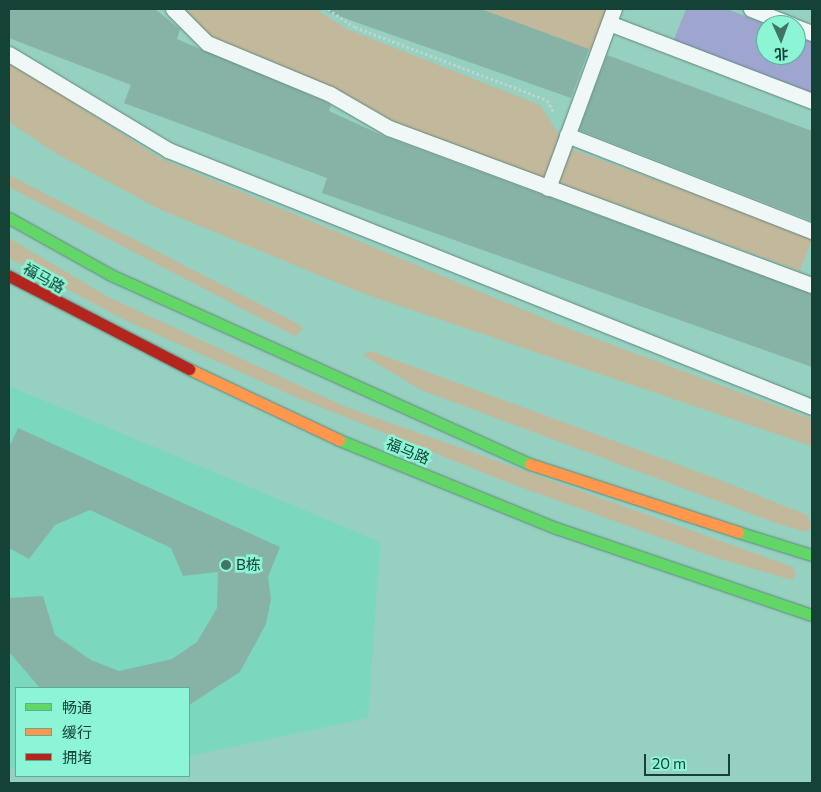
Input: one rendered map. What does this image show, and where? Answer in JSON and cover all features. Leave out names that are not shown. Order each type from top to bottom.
[{"type":"main road","points":[[9,218],[111,275],[547,471],[812,555]]},
{"type":"main road","name":"福马路","points":[[9,276],[162,356],[330,436],[556,528],[812,615]]},
{"type":"lane","points":[[173,9],[207,44],[330,94],[389,128],[812,285]]},
{"type":"lane","points":[[751,9],[766,15]]},
{"type":"lane","points":[[548,188],[611,16],[812,101]]},
{"type":"lane","points":[[9,54],[168,150],[812,407]]},
{"type":"lane","points":[[567,135],[812,231]]},
{"type":"path","points":[[328,9],[355,27],[547,100],[567,135]]},
{"type":"shaded area","points":[[186,9],[315,9],[347,29],[540,105],[560,136],[544,182],[394,122],[338,92],[211,40]]},
{"type":"shaded area","points":[[477,9],[608,9],[592,52]]},
{"type":"shaded area","points":[[9,61],[160,158],[567,328],[812,419],[812,446],[362,293],[159,209],[57,154],[9,122]]},
{"type":"shaded area","points":[[571,149],[812,237],[800,271],[559,183]]},
{"type":"shaded area","points":[[9,175],[298,324],[303,330],[295,336],[9,187]]},
{"type":"shaded area","points":[[9,238],[108,297],[346,407],[793,567],[796,575],[792,580],[714,557],[512,484],[298,398],[125,320],[9,258]]},
{"type":"shaded area","points":[[371,351],[720,480],[807,515],[812,527],[805,532],[776,523],[421,390],[363,355]]},
{"type":"shaded area","points":[[9,386],[380,542],[368,718],[190,756],[190,687],[15,687],[15,768],[9,768]]},
{"type":"water","points":[[686,9],[727,9],[756,20],[756,65],[806,65],[806,40],[812,42],[812,96],[673,42]]},
{"type":"building","points":[[9,9],[155,9],[180,29],[177,39],[326,102],[331,105],[329,111],[386,137],[812,294],[812,367],[322,193],[327,178],[124,103],[131,85],[9,38]]},
{"type":"building","points":[[328,9],[481,9],[589,49],[571,98],[327,12]]},
{"type":"building","points":[[607,55],[812,131],[812,221],[579,130]]},
{"type":"building","name":"B栋","points":[[18,428],[280,547],[268,577],[271,599],[266,624],[240,672],[190,704],[190,687],[39,687],[9,652],[9,598],[43,596],[55,635],[91,660],[119,671],[172,659],[197,642],[217,608],[218,572],[183,576],[171,548],[90,510],[55,525],[29,559],[9,548],[9,447]]},
{"type":"traffic: fast","points":[[9,218],[111,275],[530,464]]},
{"type":"traffic: fast","points":[[339,440],[556,528],[812,615]]},
{"type":"traffic: fast","points":[[738,532],[812,555]]},
{"type":"traffic: slow","points":[[189,369],[339,440]]},
{"type":"traffic: slow","points":[[530,464],[738,532]]},
{"type":"traffic: jam","points":[[9,276],[189,369]]},
{"type":"place","name":"B栋","points":[[226,565]]}]
